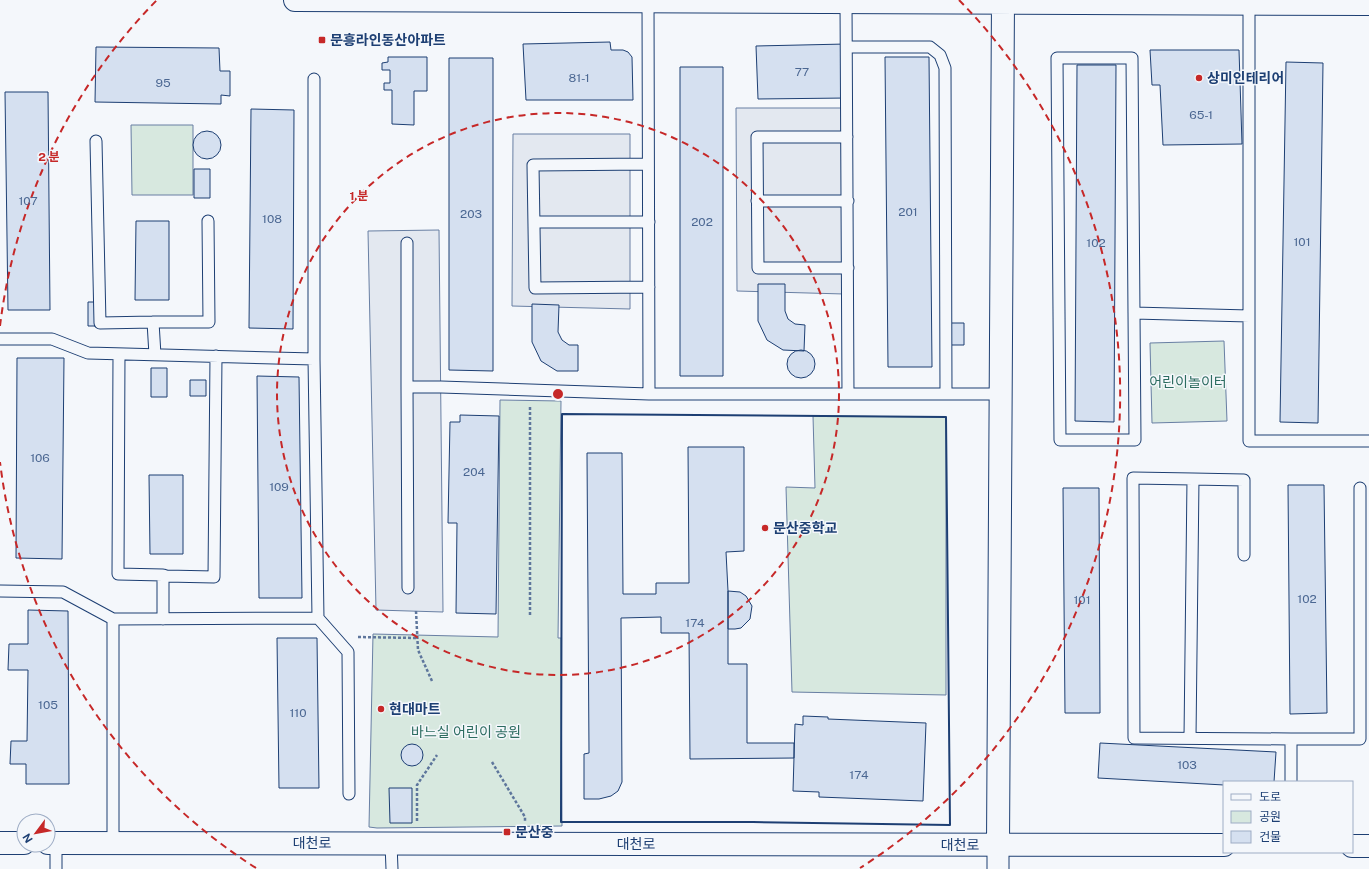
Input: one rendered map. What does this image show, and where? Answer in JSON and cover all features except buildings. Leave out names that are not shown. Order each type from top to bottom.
[{"type":"street","points":[[295,0],[1003,1],[1369,4]]},
{"type":"street","points":[[998,869],[1003,1]]},
{"type":"street","points":[[0,843],[16,843]]},
{"type":"street","name":"대천로","points":[[56,843],[1223,845]]},
{"type":"street","points":[[1353,846],[1369,846]]},
{"type":"lane","points":[[648,1],[649,394]]},
{"type":"lane","points":[[836,1],[847,47],[848,394]]},
{"type":"lane","points":[[1249,3],[1249,441],[1369,441]]},
{"type":"lane","points":[[847,47],[930,47],[940,55],[945,68],[946,394]]},
{"type":"lane","points":[[1057,58],[1132,58],[1134,313],[1135,440],[1060,440],[1057,58]]},
{"type":"lane","points":[[314,79],[314,359],[318,618],[348,652],[349,794]]},
{"type":"lane","points":[[847,137],[757,137],[757,201],[758,268],[848,268]]},
{"type":"lane","points":[[96,141],[100,323],[209,322],[208,221]]},
{"type":"lane","points":[[648,164],[533,165],[535,288],[649,287]]},
{"type":"lane","points":[[757,201],[848,201]]},
{"type":"lane","points":[[534,222],[649,222]]},
{"type":"lane","points":[[407,243],[408,588]]},
{"type":"lane","points":[[1134,313],[1249,316]]},
{"type":"lane","points":[[153,322],[155,355]]},
{"type":"lane","points":[[0,339],[52,339],[88,353],[314,359]]},
{"type":"lane","points":[[119,354],[118,574],[214,577],[216,356]]},
{"type":"lane","points":[[407,387],[649,394],[1000,394]]},
{"type":"lane","points":[[1244,555],[1244,480],[1133,478],[1134,738],[1360,739],[1360,488]]},
{"type":"lane","points":[[1190,738],[1193,479]]},
{"type":"lane","points":[[163,575],[163,619]]},
{"type":"lane","points":[[0,591],[63,592],[112,619],[318,618]]},
{"type":"lane","points":[[112,619],[113,843]]},
{"type":"lane","points":[[1291,739],[1291,781]]},
{"type":"lane","points":[[391,844],[392,869]]},
{"type":"lane","points":[[54,853],[56,869]]},
{"type":"path","points":[[530,390],[530,615]]},
{"type":"path","points":[[416,611],[418,650],[432,681]]},
{"type":"path","points":[[334,636],[417,638]]},
{"type":"path","points":[[417,844],[417,785],[437,755]]},
{"type":"path","points":[[492,762],[524,817],[526,844]]},
{"type":"green space","points":[[131,125],[193,125],[193,195],[132,195]]},
{"type":"green space","name":"어린이놀이터","points":[[1224,341],[1227,421],[1152,423],[1150,343]]},
{"type":"green space","name":"바느실 어린이 공원","points":[[500,400],[561,401],[558,638],[561,638],[562,826],[369,827],[373,634],[498,637]]},
{"type":"green space","points":[[813,416],[946,417],[946,695],[792,692],[786,487],[815,488]]},
{"type":"shaded area","points":[[736,108],[844,108],[844,294],[737,291]]},
{"type":"shaded area","points":[[513,134],[630,134],[630,309],[512,306]]},
{"type":"shaded area","points":[[439,230],[443,612],[376,610],[368,231]]},
{"type":"wall","points":[[562,414],[946,417],[950,825],[753,822],[561,822],[562,414]]},
{"type":"place","name":"문흥라인동산아파트","points":[[322,40]]},
{"type":"place","name":"상미인테리어","points":[[1199,78]]},
{"type":"place","name":"문산중학교","points":[[765,528]]},
{"type":"place","name":"현대마트","points":[[381,709]]},
{"type":"place","name":"문산중","points":[[507,832]]}]
